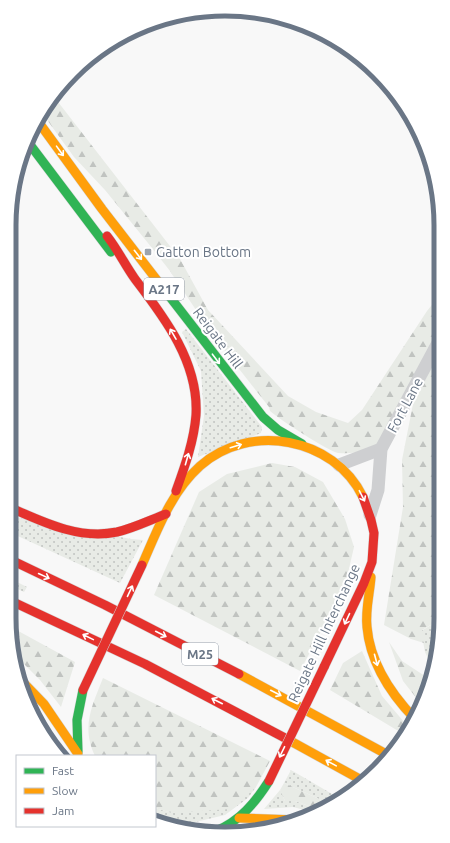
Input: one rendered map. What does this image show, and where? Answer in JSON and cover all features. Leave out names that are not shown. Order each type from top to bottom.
[{"type":"main road","name":"Reigate Hill","points":[[41,126],[190,324],[263,417],[278,430],[304,444]]},
{"type":"main road","name":"A217","points":[[35,139],[122,256],[128,269],[161,314],[182,349],[190,371],[196,402],[195,426],[188,459],[175,496]]},
{"type":"main road","points":[[31,147],[112,253],[128,269]]},
{"type":"main road","name":"Reigate Hill Interchange","points":[[78,755],[76,730],[77,710],[83,690],[175,496],[199,466],[223,451],[238,445],[254,442],[304,444],[322,453],[339,465],[352,480],[362,496],[370,516],[374,546],[371,566],[269,781],[262,792],[239,818],[228,827]]},
{"type":"main road","points":[[16,510],[67,531],[86,534],[116,532],[166,514]]},
{"type":"main road","name":"M25","points":[[16,562],[183,645],[287,699],[384,753]]},
{"type":"main road","points":[[371,566],[367,626],[380,674],[403,708],[410,714]]},
{"type":"main road","name":"M25","points":[[16,603],[140,662],[264,725],[359,778]]},
{"type":"main road","points":[[27,684],[57,720],[78,755]]},
{"type":"main road","points":[[46,707],[62,748]]},
{"type":"main road","points":[[239,818],[281,819]]},
{"type":"street","name":"Fort Lane","points":[[370,516],[378,490],[381,449],[434,349]]},
{"type":"street","name":"Fort Lane","points":[[339,465],[361,458],[381,449]]},
{"type":"green space","points":[[57,101],[180,259],[208,310],[288,396],[316,412],[348,423],[362,410],[434,302],[434,343],[377,447],[358,452],[338,453],[324,447],[270,411],[269,407],[214,337],[170,271],[105,190],[74,157],[45,118]]},
{"type":"green space","points":[[186,329],[262,427],[261,433],[198,457],[204,416],[201,371],[182,332]]},
{"type":"green space","points":[[434,362],[434,623],[422,630],[424,643],[411,639],[384,625],[403,507],[402,460],[413,404]]},
{"type":"green space","points":[[272,463],[295,467],[323,482],[345,519],[354,547],[345,586],[300,671],[154,595],[199,492],[227,474]]},
{"type":"green space","points":[[16,517],[143,540],[120,583],[16,535]]},
{"type":"green space","points":[[16,582],[27,587],[24,592],[16,588]]},
{"type":"green space","points":[[434,623],[429,662],[425,652],[421,631]]},
{"type":"green space","points":[[16,630],[75,662],[61,707],[40,680],[20,660]]},
{"type":"green space","points":[[389,642],[402,661],[426,676],[417,699],[403,681]]},
{"type":"green space","points":[[362,651],[382,696],[405,723],[400,732],[330,690],[343,663]]},
{"type":"green space","points":[[103,678],[270,761],[256,787],[230,809],[172,813],[156,808],[156,755],[95,755],[91,745],[88,726],[95,698]]},
{"type":"green space","points":[[291,770],[335,796],[325,802],[284,783]]},
{"type":"green space","points":[[284,783],[325,802],[312,807],[295,801],[285,801],[280,790]]},
{"type":"green space","points":[[256,787],[248,798],[225,815],[189,824],[156,815],[156,808],[172,813]]},
{"type":"green space","points":[[280,790],[285,801],[295,801],[312,807],[306,810],[293,807],[264,809]]},
{"type":"traffic: fast","points":[[31,147],[111,252]]},
{"type":"traffic: fast","points":[[163,288],[263,417],[278,430],[302,444]]},
{"type":"traffic: fast","points":[[78,752],[77,720],[83,690]]},
{"type":"traffic: fast","points":[[225,827],[240,817],[258,797],[269,781]]},
{"type":"traffic: slow","points":[[41,126],[102,209],[163,288]]},
{"type":"traffic: slow","points":[[142,565],[166,512],[190,476],[200,466],[220,452],[242,444],[265,441],[289,442],[312,449],[332,461],[350,477],[363,497]]},
{"type":"traffic: slow","points":[[371,577],[367,608],[367,627],[372,653],[383,677],[410,714]]},
{"type":"traffic: slow","points":[[239,674],[384,753]]},
{"type":"traffic: slow","points":[[28,687],[44,704],[78,754]]},
{"type":"traffic: slow","points":[[285,738],[359,779]]},
{"type":"traffic: slow","points":[[239,818],[281,819]]},
{"type":"traffic: jam","points":[[107,236],[135,279],[158,309],[168,325],[186,359],[192,377],[195,396],[195,425],[189,453],[176,491]]},
{"type":"traffic: jam","points":[[324,667],[364,583],[372,562],[374,533],[363,497]]},
{"type":"traffic: jam","points":[[16,510],[48,524],[75,532],[89,534],[117,532],[166,514]]},
{"type":"traffic: jam","points":[[16,562],[105,605],[239,674]]},
{"type":"traffic: jam","points":[[83,690],[142,565]]},
{"type":"traffic: jam","points":[[16,603],[145,664],[285,738]]},
{"type":"traffic: jam","points":[[269,781],[324,667]]},
{"type":"place","name":"Gatton Bottom","points":[[148,252]]}]
